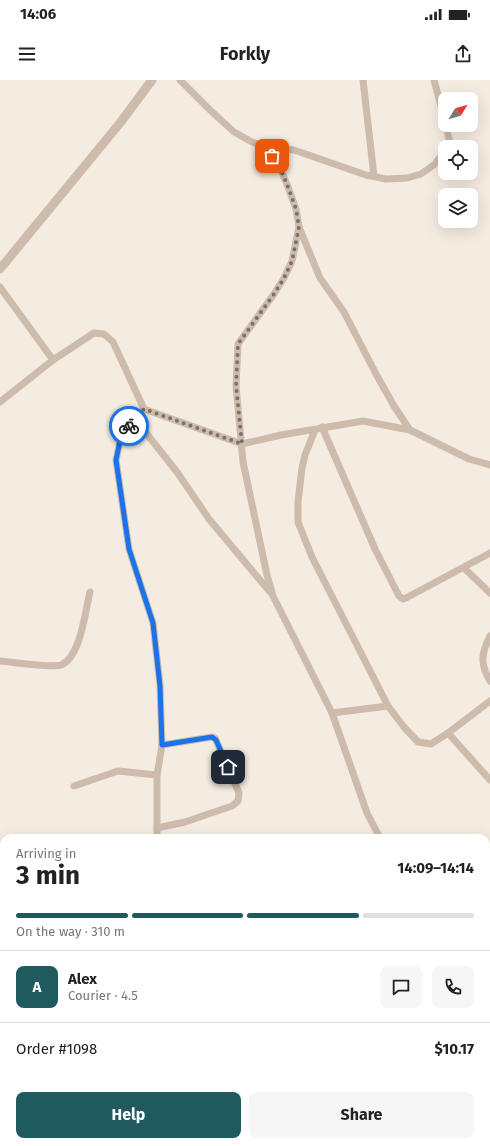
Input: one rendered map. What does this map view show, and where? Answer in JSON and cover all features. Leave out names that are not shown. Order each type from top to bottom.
[{"type":"street","points":[[0,269],[120,124],[152,80]]},
{"type":"street","points":[[180,80],[234,132],[265,147],[294,150],[366,175],[386,178],[407,178],[421,174],[435,164],[438,160]]},
{"type":"street","points":[[363,80],[374,176]]},
{"type":"street","points":[[434,80],[438,95]]},
{"type":"street","points":[[265,147],[279,165],[296,209],[299,227],[320,278],[344,312],[376,374],[394,406],[410,430]]},
{"type":"street","points":[[299,227],[292,261],[284,278],[238,344],[236,386],[243,462],[250,502],[273,596],[332,713],[367,813],[378,834]]},
{"type":"street","points":[[0,287],[54,360]]},
{"type":"street","points":[[0,402],[54,360],[94,333],[104,334],[113,342],[144,409],[242,444],[281,435],[314,430],[322,427],[363,421],[410,430],[469,459],[490,465]]},
{"type":"street","points":[[144,409],[130,424],[120,441],[116,460],[129,549],[153,623],[160,686],[162,745],[157,775],[157,834]]},
{"type":"street","points":[[135,419],[177,472],[209,519],[273,596]]},
{"type":"street","points":[[322,427],[375,549],[399,596],[403,599],[406,598],[490,554]]},
{"type":"street","points":[[314,430],[302,468],[298,502],[298,522],[312,556],[388,706],[418,742],[431,744],[490,701]]},
{"type":"street","points":[[464,568],[490,593]]},
{"type":"street","points":[[0,661],[52,666],[62,665],[72,657],[77,648],[90,592]]},
{"type":"street","points":[[490,636],[482,658],[484,671],[490,681]]},
{"type":"street","points":[[332,713],[388,706]]},
{"type":"street","points":[[448,733],[490,780]]},
{"type":"street","points":[[157,828],[185,822],[232,806],[238,800],[239,794],[215,738],[212,737],[162,745]]},
{"type":"street","points":[[74,786],[118,771],[157,775]]},
{"type":"way so far","points":[[129,426],[144,409],[242,444],[236,386],[238,344],[284,278],[292,261],[299,227],[296,209],[288,187],[279,165],[272,156]]},
{"type":"route","points":[[129,426],[120,441],[116,460],[129,549],[153,623],[160,686],[162,745],[212,737],[215,738],[228,767]]}]
